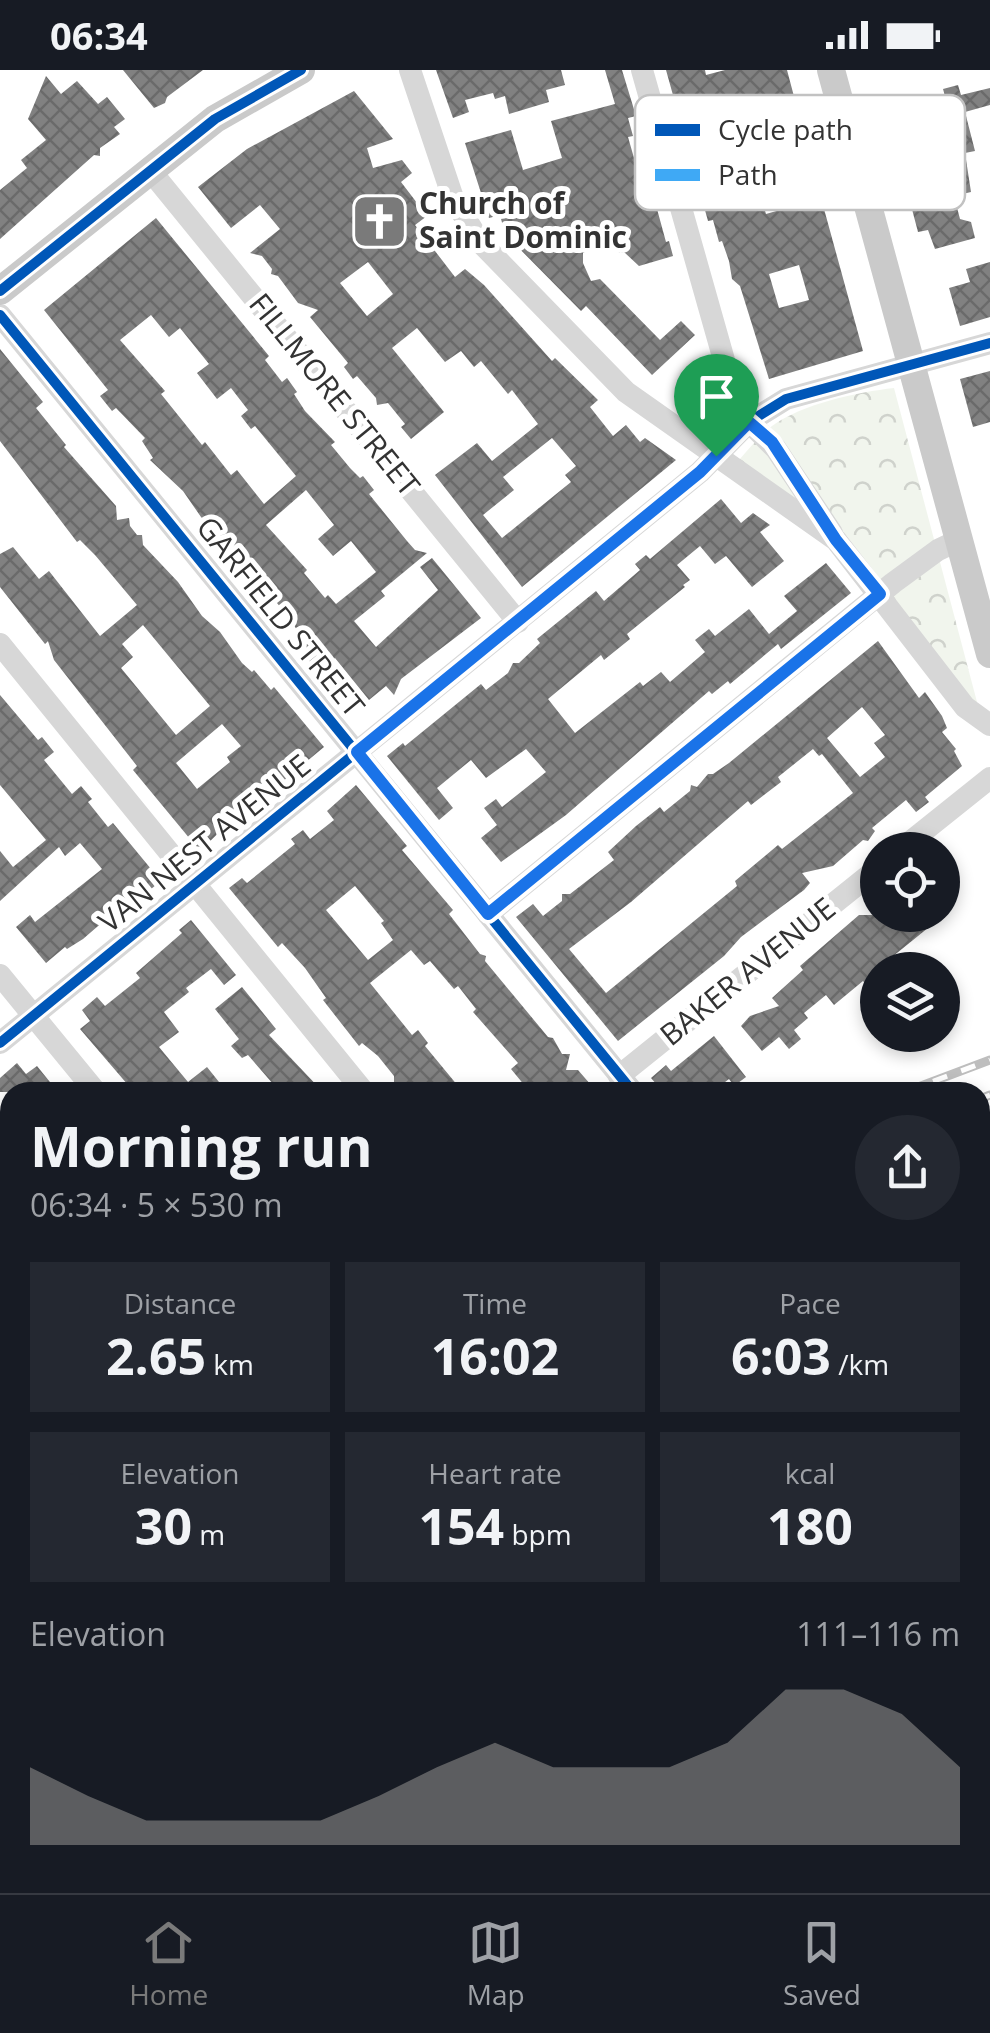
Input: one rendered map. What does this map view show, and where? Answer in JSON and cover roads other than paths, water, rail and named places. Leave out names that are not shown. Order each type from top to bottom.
[{"type":"main road","points":[[0,291],[232,107],[301,70]]},
{"type":"main road","points":[[831,70],[838,95]]},
{"type":"main road","points":[[870,210],[990,654]]},
{"type":"street","points":[[410,70],[453,198],[471,231],[615,382],[658,417],[836,540]]},
{"type":"street","points":[[642,70],[649,95]]},
{"type":"street","name":"FILLMORE STREET","points":[[149,169],[518,622]]},
{"type":"street","points":[[681,210],[732,392],[749,422],[772,442],[836,540],[966,707],[990,726]]},
{"type":"street","name":"GARFIELD STREET","points":[[0,315],[624,1082]]},
{"type":"street","name":"VAN NEST AVENUE","points":[[0,1043],[518,622],[716,456],[749,422],[786,399],[990,343]]},
{"type":"street","points":[[488,914],[919,562],[959,540]]},
{"type":"street","points":[[0,644],[356,1082]]},
{"type":"street","points":[[922,832],[990,778]]},
{"type":"street","name":"BAKER AVENUE","points":[[628,1082],[860,883]]},
{"type":"street","points":[[0,975],[88,1082]]},
{"type":"railway","points":[[932,1082],[990,1060]]},
{"type":"place","name":"Church of Saint Dominic","points":[[380,221]]}]
